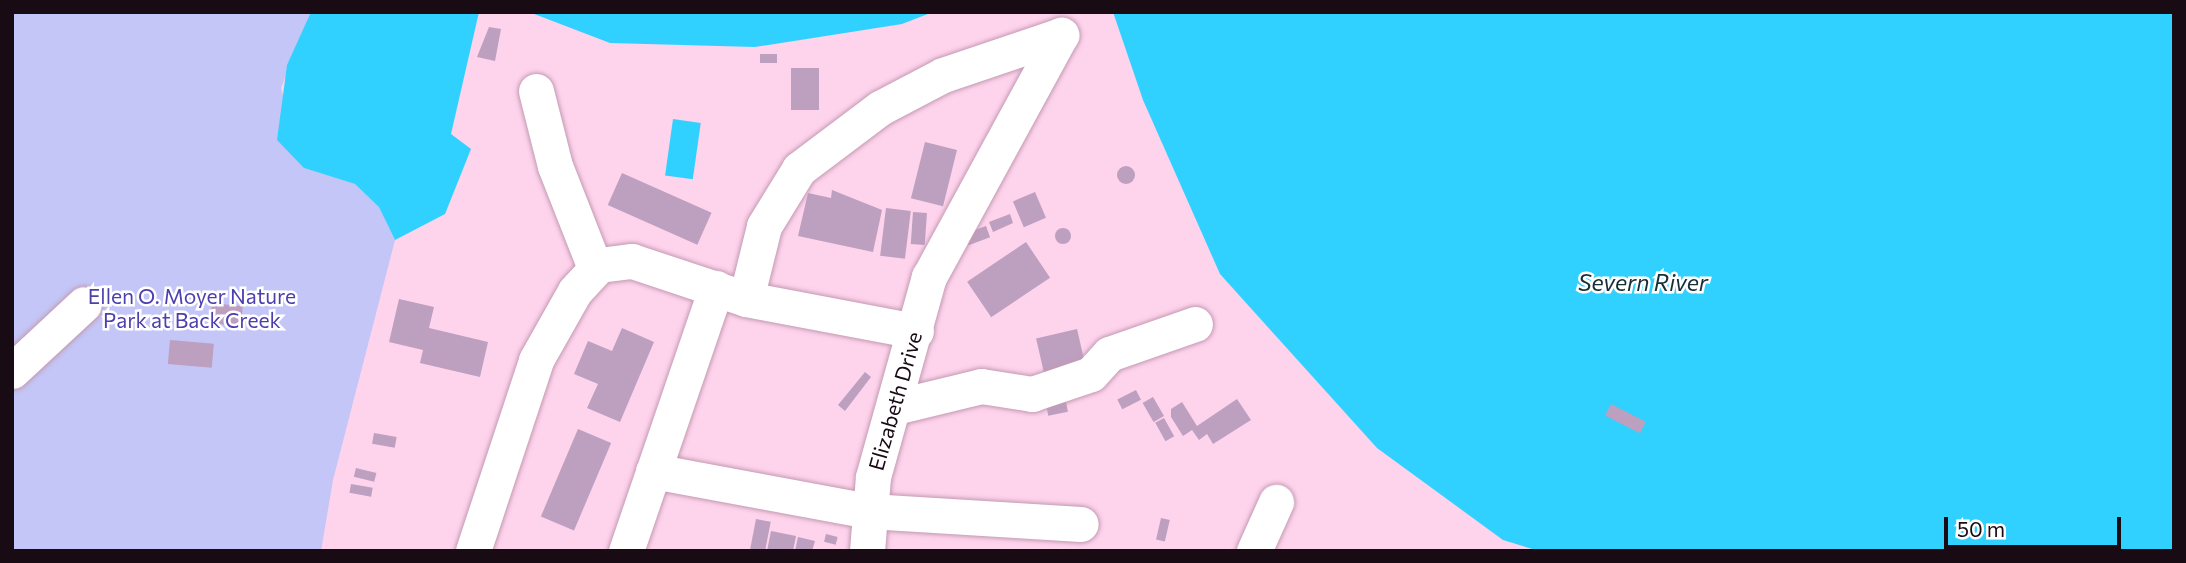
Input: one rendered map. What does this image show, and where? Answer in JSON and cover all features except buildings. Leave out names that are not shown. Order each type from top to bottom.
[{"type":"street","name":"Elizabeth Drive","points":[[731,294],[764,226],[799,169],[880,108],[943,75],[1061,35],[940,254],[873,477],[867,551]]},
{"type":"street","points":[[536,91],[555,166],[595,268]]},
{"type":"street","points":[[473,551],[536,360],[575,290],[595,268],[614,259],[632,261],[731,294],[916,331]]},
{"type":"street","points":[[626,551],[653,471],[731,294]]},
{"type":"street","points":[[12,372],[84,304]]},
{"type":"street","points":[[895,407],[981,387],[1032,394],[1091,374],[1109,354],[1195,324]]},
{"type":"street","points":[[653,471],[869,511],[1081,524]]},
{"type":"street","points":[[1254,551],[1276,502]]},
{"type":"green space","name":"Ellen O. Moyer Nature Park at Back Creek","points":[[12,12],[311,12],[281,88],[304,168],[355,184],[379,206],[395,240],[333,480],[321,551],[12,551]]},
{"type":"water","points":[[311,12],[479,12],[451,134],[471,149],[445,214],[395,240],[379,207],[355,184],[304,168],[277,140],[287,65]]},
{"type":"water","points":[[529,12],[933,12],[902,24],[755,47],[610,43]]},
{"type":"water","name":"Severn River","points":[[1113,12],[2174,12],[2174,551],[1539,551],[1503,540],[1377,448],[1220,274],[1143,100]]},
{"type":"water","points":[[673,119],[701,123],[693,179],[665,175]]}]
